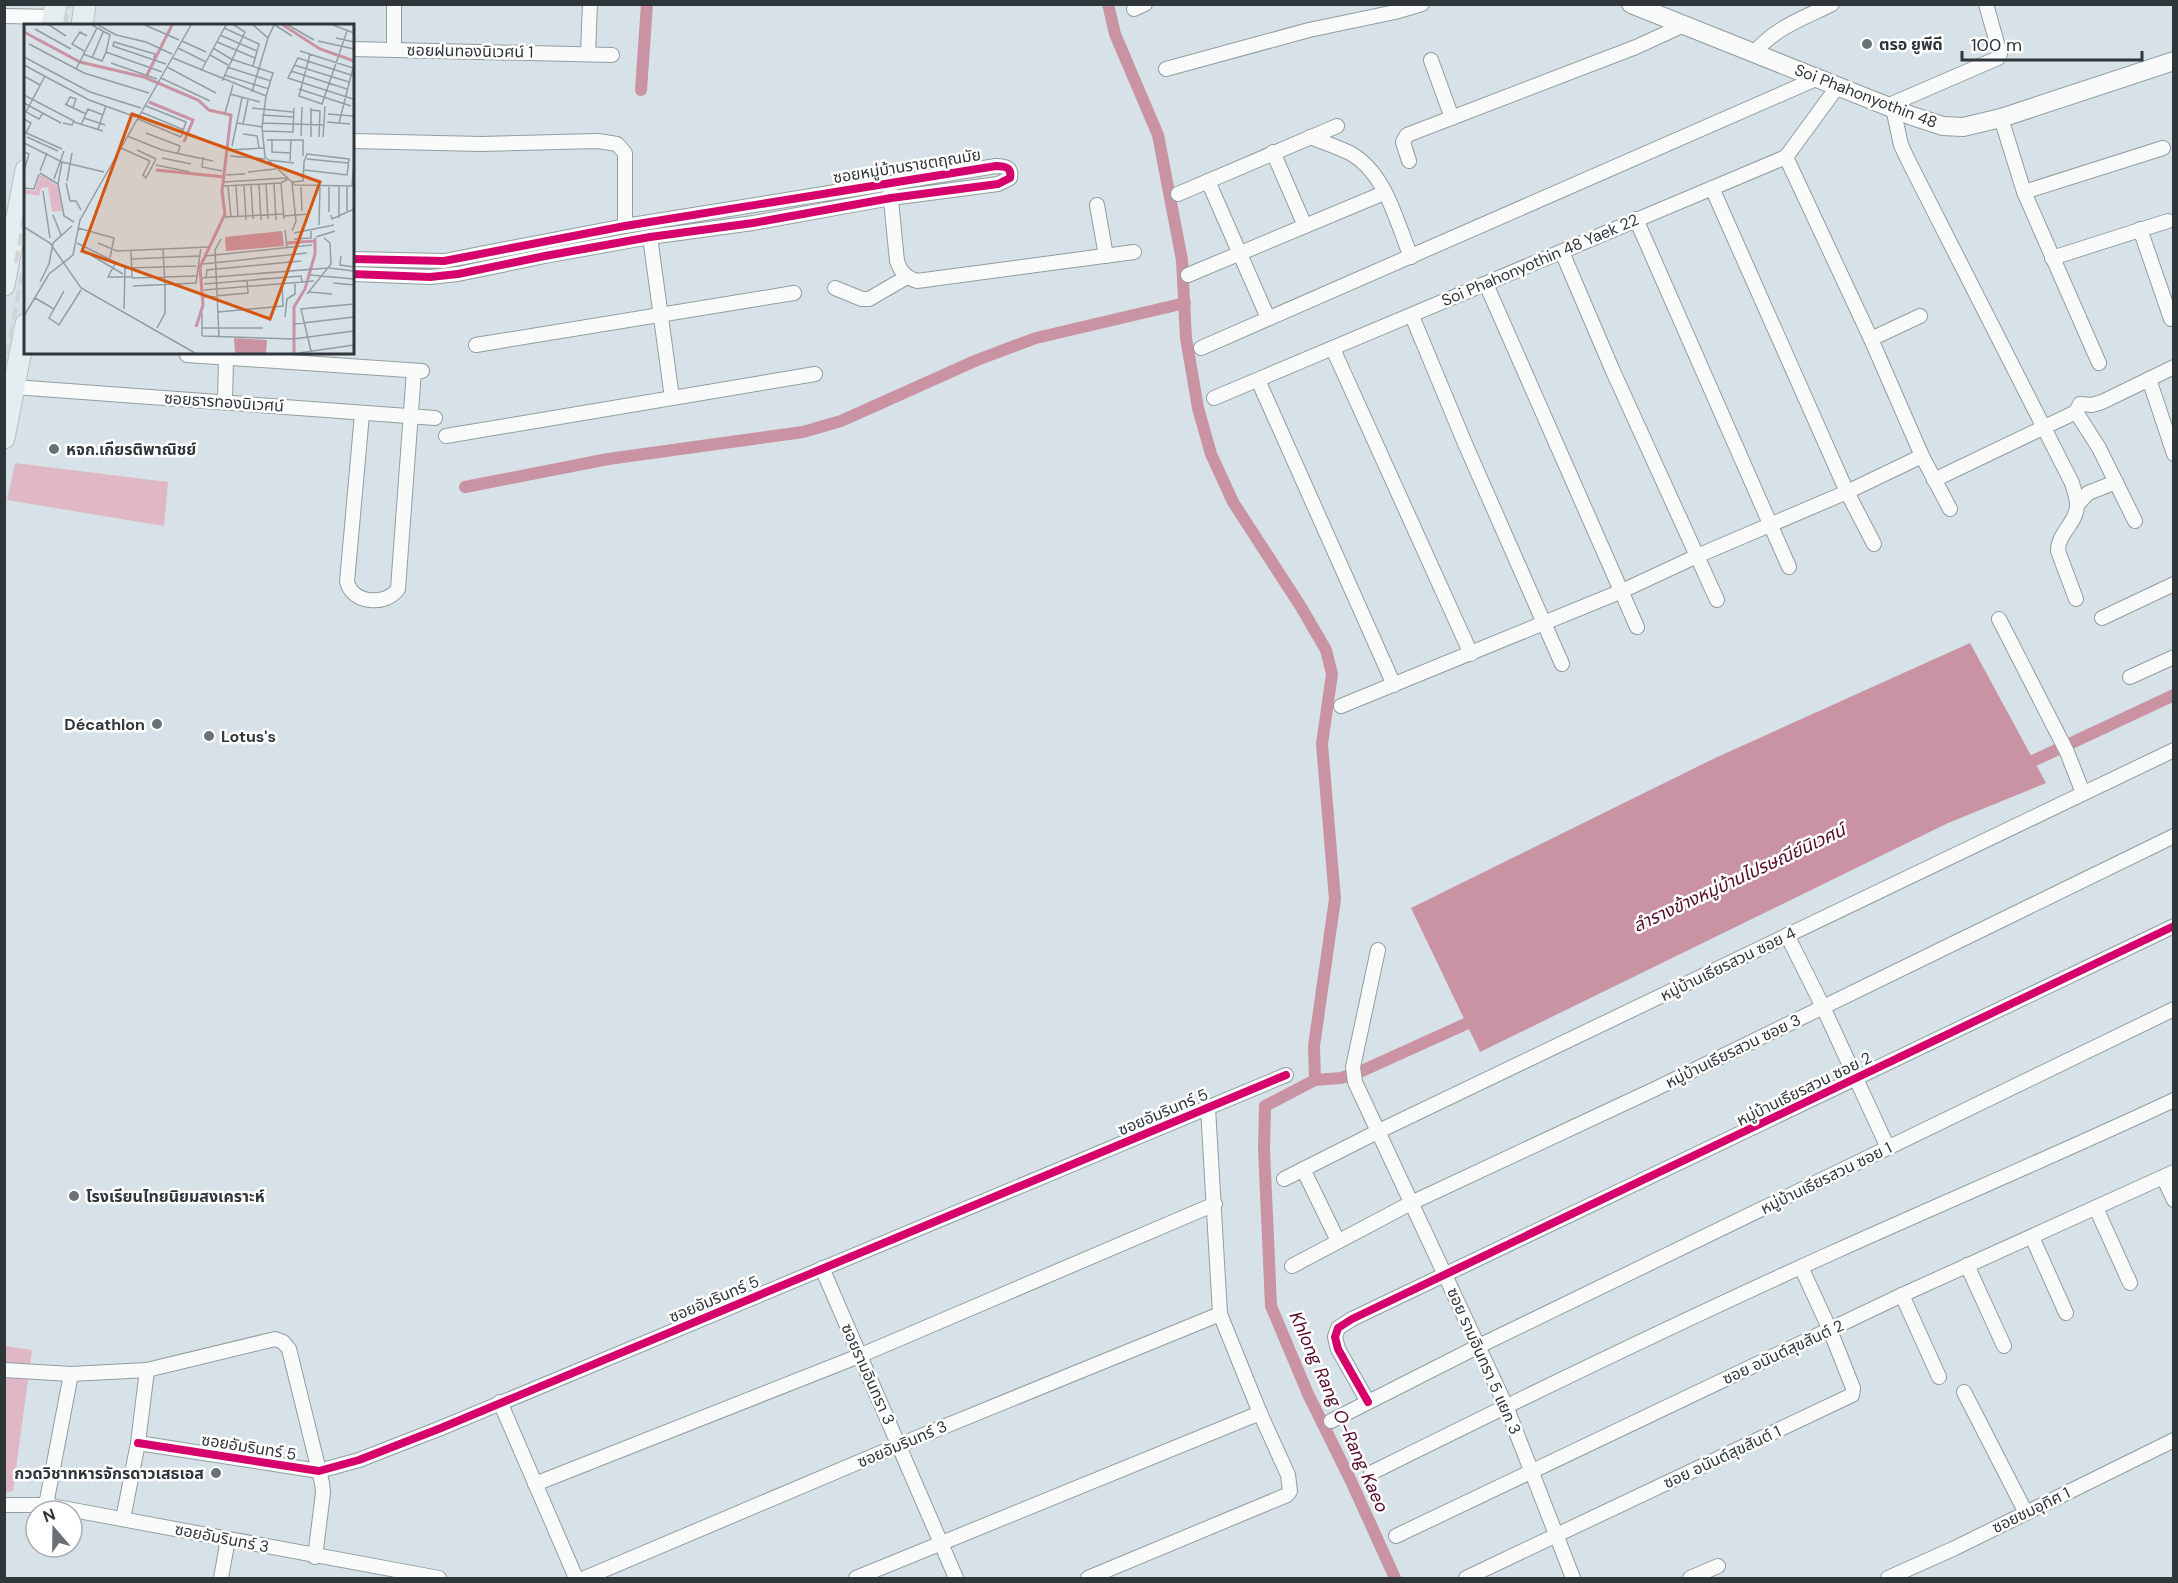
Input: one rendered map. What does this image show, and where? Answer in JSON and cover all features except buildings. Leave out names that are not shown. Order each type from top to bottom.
[{"type":"main road","points":[[82,24],[86,4]]},
{"type":"main road","points":[[4,285],[24,180]]},
{"type":"main road","points":[[4,438],[24,334]]},
{"type":"street","points":[[394,4],[394,50]]},
{"type":"street","points":[[588,53],[590,4]]},
{"type":"street","points":[[1166,69],[1309,30],[1422,4]]},
{"type":"street","name":"Soi Phahonyothin 48","points":[[1631,4],[1890,107],[1933,123],[1954,127],[2001,118],[2174,62]]},
{"type":"street","points":[[1754,53],[1777,30],[1832,4]]},
{"type":"street","points":[[1986,4],[2000,54],[1998,58],[1890,107],[1901,145],[1908,160],[2072,483],[2078,505],[2077,511],[2058,543],[2058,551],[2076,599]]},
{"type":"street","points":[[4,16],[54,16]]},
{"type":"street","points":[[1409,160],[1403,138],[1636,47],[1684,25]]},
{"type":"street","name":"ซอยฝนทองนิเวศน์ 1","points":[[354,49],[612,55]]},
{"type":"street","points":[[1431,60],[1452,117]]},
{"type":"street","points":[[1201,348],[1818,78]]},
{"type":"street","points":[[1838,86],[1786,157],[1871,339],[1922,456],[1950,509]]},
{"type":"street","points":[[2001,118],[2024,192],[2099,363]]},
{"type":"street","points":[[1178,194],[1337,126]]},
{"type":"street","points":[[1310,137],[1350,153],[1377,177],[1411,257]]},
{"type":"street","points":[[354,141],[481,144],[598,141],[616,144],[625,153],[625,226]]},
{"type":"street","points":[[2024,192],[2163,148]]},
{"type":"street","points":[[1273,152],[1305,226]]},
{"type":"street","name":"Soi Phahonyothin 48 Yaek 22","points":[[1214,398],[1786,157]]},
{"type":"street","name":"ซอยหมู่บ้านราชตฤณมัย","points":[[354,259],[444,261],[625,226],[890,182],[996,166],[1005,166],[1011,173],[1010,178],[998,184],[891,198],[774,219],[650,237],[445,276],[354,274]]},
{"type":"street","points":[[1208,181],[1268,318]]},
{"type":"street","points":[[890,182],[897,261],[900,270],[907,277],[917,281],[1134,252]]},
{"type":"street","points":[[1712,188],[1847,492],[1874,544]]},
{"type":"street","points":[[1188,275],[1384,193]]},
{"type":"street","points":[[773,201],[774,219]]},
{"type":"street","points":[[1097,205],[1106,256]]},
{"type":"street","points":[[1636,219],[1789,567]]},
{"type":"street","points":[[2052,258],[2168,221]]},
{"type":"street","points":[[2140,229],[2171,319]]},
{"type":"street","points":[[650,237],[672,398]]},
{"type":"street","points":[[544,241],[545,256]]},
{"type":"street","points":[[1562,252],[1612,369],[1717,600]]},
{"type":"street","points":[[835,288],[869,299],[907,277]]},
{"type":"street","points":[[1486,284],[1637,627]]},
{"type":"street","points":[[476,345],[794,293]]},
{"type":"street","points":[[1412,316],[1466,446],[1546,623],[1562,664]]},
{"type":"street","points":[[1871,339],[1920,316]]},
{"type":"street","points":[[1333,349],[1471,654]]},
{"type":"street","points":[[188,354],[418,371],[409,416],[398,589],[393,597],[386,600],[360,599],[351,593],[347,582],[362,414]]},
{"type":"street","points":[[225,402],[226,358]]},
{"type":"street","points":[[1934,480],[2076,412],[2080,404],[2096,404],[2174,367]]},
{"type":"street","points":[[446,436],[815,374]]},
{"type":"street","points":[[2149,379],[2174,454]]},
{"type":"street","points":[[1258,380],[1394,685]]},
{"type":"street","name":"ซอยธารทองนิเวศน์","points":[[14,387],[435,418]]},
{"type":"street","points":[[2076,412],[2099,448],[2135,521]]},
{"type":"street","points":[[1341,705],[1622,591],[1697,556],[1772,526],[1922,456]]},
{"type":"street","points":[[2078,505],[2088,493],[2116,482]]},
{"type":"street","points":[[2102,618],[2174,584]]},
{"type":"street","points":[[1999,619],[2065,748],[2083,793]]},
{"type":"street","points":[[2130,677],[2174,657]]},
{"type":"street","name":"หมู่บ้านเธียรสวน ซอย 4","points":[[1284,1179],[1377,1132],[2174,750]]},
{"type":"street","name":"หมู่บ้านเธียรสวน ซอย 3","points":[[1292,1266],[1411,1203],[1655,1089],[2174,836]]},
{"type":"street","name":"หมู่บ้านเธียรสวน ซอย 2","points":[[1368,1402],[1338,1348],[1335,1337],[1338,1328],[1352,1319],[2174,926]]},
{"type":"street","points":[[1787,935],[1888,1148]]},
{"type":"street","name":"ซอย รามอินทรา 5 แยก 3","points":[[1378,950],[1353,1067],[1355,1082],[1506,1406],[1573,1578]]},
{"type":"street","name":"หมู่บ้านเธียรสวน ซอย 1","points":[[1331,1421],[1479,1346],[2174,1009]]},
{"type":"street","name":"ซอยอัมรินทร์ 5","points":[[138,1443],[319,1471],[358,1460],[1286,1075]]},
{"type":"street","points":[[1371,1473],[1506,1406],[1801,1267],[2067,1150],[2174,1100]]},
{"type":"street","points":[[1088,1578],[1287,1496],[1290,1491],[1288,1475],[1220,1314],[1208,1108]]},
{"type":"street","points":[[1303,1169],[1338,1241]]},
{"type":"street","points":[[2168,1175],[2174,1200]]},
{"type":"street","name":"ซอย อนันต์สุขสันต์ 2","points":[[1396,1536],[1902,1295],[2168,1175]]},
{"type":"street","points":[[535,1484],[859,1356],[1215,1204]]},
{"type":"street","points":[[2096,1208],[2130,1283]]},
{"type":"street","points":[[2032,1237],[2066,1314]]},
{"type":"street","points":[[1967,1265],[2004,1346]]},
{"type":"street","name":"ซอย อนันต์สุขสันต์ 1","points":[[1466,1578],[1852,1395],[1853,1388],[1830,1330],[1801,1267]]},
{"type":"street","name":"ซอยรามอินทรา 3","points":[[822,1268],[956,1578]]},
{"type":"street","points":[[1902,1295],[1939,1377]]},
{"type":"street","name":"ซอยอัมรินทร์ 3","points":[[585,1578],[899,1445],[1220,1314]]},
{"type":"street","points":[[4,1370],[71,1374],[147,1370],[275,1339],[283,1342],[289,1349],[323,1493],[315,1557]]},
{"type":"street","points":[[123,1519],[138,1443],[147,1370]]},
{"type":"street","points":[[47,1499],[71,1374]]},
{"type":"street","points":[[1964,1392],[2026,1513]]},
{"type":"street","points":[[500,1402],[576,1578]]},
{"type":"street","points":[[856,1578],[1260,1413]]},
{"type":"street","name":"ซอยชมอุทิศ 1","points":[[1888,1578],[2174,1440]]},
{"type":"street","name":"ซอยอัมรินทร์ 3","points":[[4,1505],[24,1505]]},
{"type":"street","name":"ซอยอัมรินทร์ 3","points":[[84,1512],[228,1539],[390,1574],[439,1578]]},
{"type":"street","points":[[221,1578],[228,1539]]},
{"type":"street","points":[[1690,1578],[1718,1566]]},
{"type":"shaded area","points":[[15,463],[168,482],[164,526],[7,500]]},
{"type":"shaded area","points":[[5,1346],[32,1350],[13,1491],[5,1493]]},
{"type":"water","points":[[1970,643],[2046,783],[1948,823],[1480,1052],[1411,908],[1715,758]]},
{"type":"waterway","points":[[641,90],[647,4]]},
{"type":"waterway","name":"Khlong Rang O-Rang Kaeo","points":[[1108,4],[1115,34],[1158,135],[1182,260],[1186,338],[1198,408],[1211,454],[1233,502],[1326,650],[1332,674],[1322,744],[1335,899],[1314,1046],[1315,1080],[1265,1106],[1264,1149],[1271,1306],[1308,1394],[1395,1578]]},
{"type":"waterway","points":[[465,487],[608,459],[803,432],[841,421],[977,360],[1036,338],[1185,303]]},
{"type":"waterway","name":"ลำรางข้างหมู่บ้านไปรษณีย์นิเวศน์","points":[[2020,767],[2174,695]]},
{"type":"waterway","name":"ลำรางข้างหมู่บ้านไปรษณีย์นิเวศน์","points":[[1315,1080],[1341,1078],[1364,1070],[1481,1017]]},
{"type":"railway","points":[[65,24],[69,4]]},
{"type":"railway","points":[[16,263],[24,217]]},
{"type":"railway","points":[[4,373],[24,263]]},
{"type":"cycle path","points":[[354,259],[444,261],[625,226],[996,166],[1005,167],[1010,172],[1010,178],[998,184],[891,198],[753,223],[650,237],[458,274],[430,277],[354,274]]},
{"type":"cycle path","points":[[1368,1402],[1338,1349],[1335,1337],[1338,1328],[1352,1319],[2174,926]]},
{"type":"cycle path","points":[[138,1443],[319,1471],[359,1460],[441,1428],[1286,1075]]},
{"type":"place","name":"ตรอ ยูพีดี","points":[[1867,44]]},
{"type":"place","name":"หจก.เกียรติพาณิชย์","points":[[54,449]]},
{"type":"place","name":"Décathlon","points":[[157,724]]},
{"type":"place","name":"Lotus's","points":[[209,736]]},
{"type":"place","name":"โรงเรียนไทยนิยมสงเคราะห์","points":[[74,1196]]},
{"type":"place","name":"กวดวิชาทหารจักรดาวเสธเอส","points":[[216,1473]]}]
